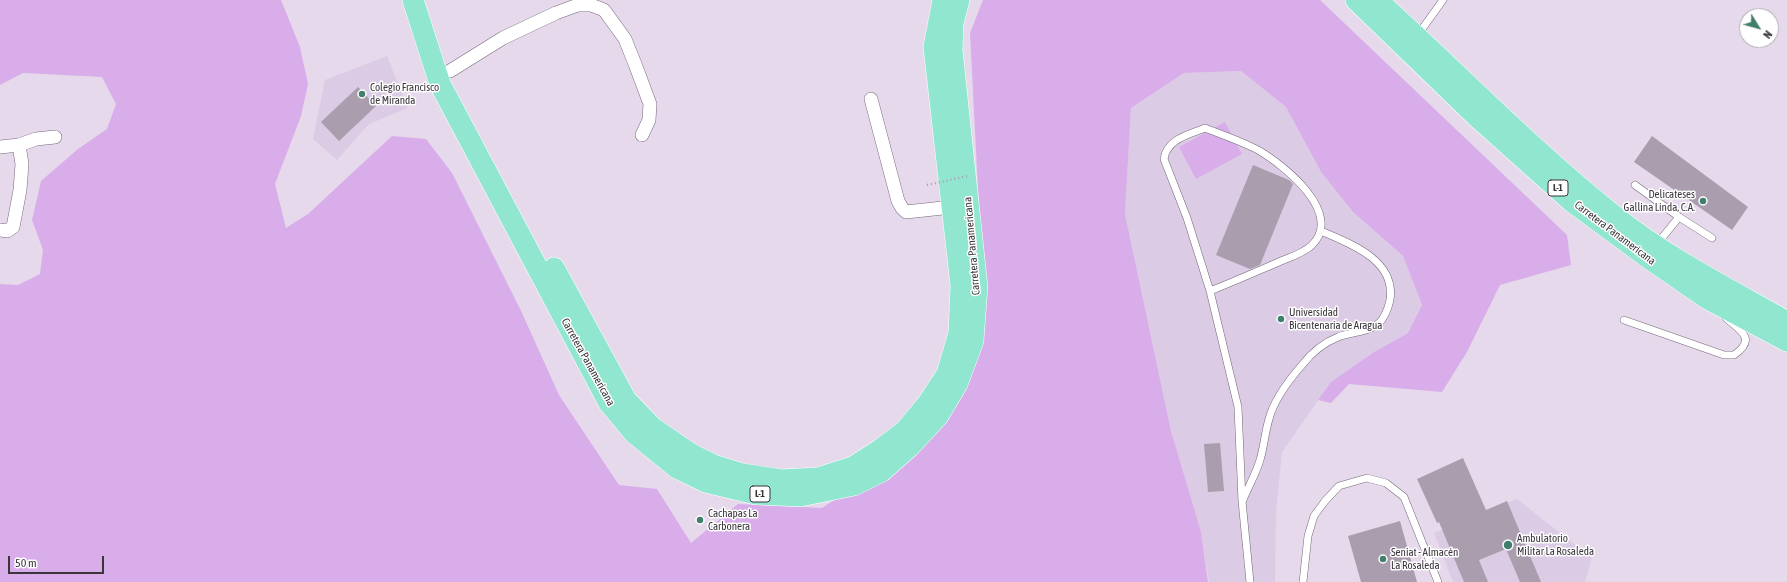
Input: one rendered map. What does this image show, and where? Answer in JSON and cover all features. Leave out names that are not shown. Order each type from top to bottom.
[{"type":"main road","name":"Carretera Panamericana","points":[[413,0],[440,84],[609,402],[634,433],[677,468],[706,482],[756,494],[800,496],[854,485],[882,471],[909,447],[938,416],[957,384],[973,341],[977,287],[952,50],[953,23],[959,0]]},
{"type":"main road","name":"Carretera Panamericana","points":[[427,0],[450,71],[485,143],[626,400],[653,428],[691,454],[713,465],[742,474],[781,480],[818,478],[853,467],[906,431],[928,403],[947,374],[959,333],[961,285],[934,47],[943,0]]},
{"type":"main road","name":"Carretera Panamericana","points":[[1356,0],[1477,117],[1571,201],[1647,257],[1708,299],[1787,341]]},
{"type":"main road","name":"Carretera Panamericana","points":[[1377,0],[1550,161],[1617,218],[1656,246],[1787,322]]},
{"type":"street","points":[[450,71],[504,38],[556,12],[578,5],[591,5],[604,10],[625,39],[635,64],[650,104],[649,120],[642,135]]},
{"type":"street","points":[[871,99],[898,201],[902,208],[906,212],[952,207]]},
{"type":"street","points":[[0,147],[36,139],[55,137]]},
{"type":"street","points":[[0,230],[7,231],[12,227],[20,190],[22,164],[19,144]]},
{"type":"lane","points":[[1417,36],[1443,0]]},
{"type":"lane","points":[[1210,291],[1295,255],[1312,246],[1321,231],[1321,213],[1312,195],[1275,161],[1242,142],[1205,128],[1171,143],[1165,152],[1164,159],[1187,218],[1210,291],[1238,407],[1242,501],[1250,582]]},
{"type":"lane","points":[[1635,185],[1679,217],[1712,238]]},
{"type":"lane","points":[[1656,246],[1679,217]]},
{"type":"lane","points":[[1242,501],[1259,461],[1269,417],[1280,394],[1302,365],[1318,347],[1338,337],[1361,332],[1373,327],[1378,324],[1387,312],[1390,299],[1390,284],[1384,268],[1357,246],[1321,231]]},
{"type":"lane","points":[[1624,320],[1724,354],[1734,356],[1746,344],[1746,339],[1741,331],[1716,310],[1708,299]]},
{"type":"lane","points":[[1303,582],[1308,536],[1314,516],[1339,486],[1367,478],[1386,483],[1404,497],[1438,582]]},
{"type":"path","points":[[927,185],[968,176]]},
{"type":"shaded area","points":[[0,0],[281,0],[300,47],[308,84],[301,116],[275,184],[286,228],[308,214],[392,136],[426,139],[452,173],[522,313],[559,395],[619,485],[657,489],[691,543],[738,504],[822,508],[915,448],[957,392],[979,209],[970,33],[983,0],[1320,0],[1567,235],[1571,265],[1500,285],[1467,352],[1442,392],[1349,384],[1331,403],[1318,400],[1331,382],[1374,352],[1408,333],[1422,305],[1403,256],[1353,212],[1321,172],[1286,107],[1241,71],[1184,73],[1131,108],[1125,214],[1171,431],[1201,532],[1208,582],[0,582],[0,284],[18,285],[40,274],[43,250],[32,220],[41,181],[78,149],[107,129],[116,104],[102,77],[23,73],[0,85]]},
{"type":"shaded area","name":"Colegio Francisco de Miranda","points":[[387,56],[408,108],[369,124],[337,160],[313,139],[325,80]]},
{"type":"shaded area","name":"Universidad Bicentenaria de Aragua","points":[[1241,71],[1286,107],[1321,172],[1353,212],[1403,256],[1422,305],[1408,333],[1374,352],[1331,382],[1282,452],[1276,511],[1275,582],[1209,582],[1201,532],[1171,431],[1125,214],[1131,108],[1184,73]]},
{"type":"shaded area","points":[[1225,122],[1242,154],[1196,179],[1179,147]]},
{"type":"shaded area","name":"Ambulatorio Militar La Rosaleda","points":[[1517,499],[1592,558],[1585,582],[1453,582],[1434,533]]},
{"type":"building","points":[[358,87],[376,106],[339,141],[321,122]]},
{"type":"building","points":[[1652,136],[1748,207],[1732,230],[1634,162]]},
{"type":"building","points":[[1253,165],[1289,180],[1293,184],[1260,265],[1250,269],[1216,255]]},
{"type":"building","points":[[1220,443],[1224,491],[1208,492],[1204,444]]},
{"type":"building","points":[[1463,458],[1486,510],[1507,501],[1541,582],[1520,582],[1506,549],[1479,560],[1488,582],[1464,582],[1439,522],[1437,523],[1417,479]]},
{"type":"building","name":"Seniat - Almacén La Rosaleda","points":[[1400,521],[1417,582],[1361,582],[1348,536]]},
{"type":"place","name":"Colegio Francisco de Miranda","points":[[362,94]]},
{"type":"place","name":"Delicateses Gallina Linda, C.A.","points":[[1703,201]]},
{"type":"place","name":"Universidad Bicentenaria de Aragua","points":[[1281,319]]},
{"type":"place","name":"Cachapas La Carbonera","points":[[700,520]]},
{"type":"place","name":"Ambulatorio Militar La Rosaleda","points":[[1508,545]]},
{"type":"place","name":"Seniat - Almacén La Rosaleda","points":[[1383,559]]}]
